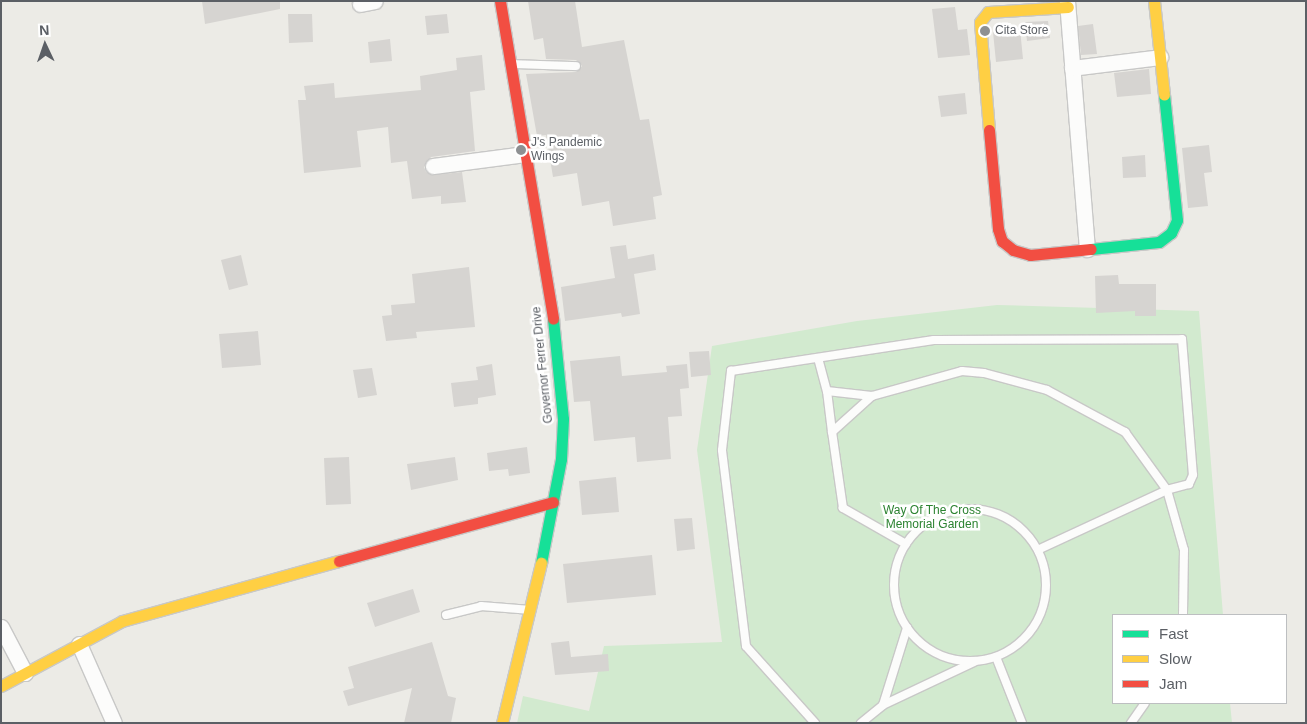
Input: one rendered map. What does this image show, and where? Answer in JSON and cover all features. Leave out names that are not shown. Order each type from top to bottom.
[{"type":"street","name":"Governor Ferrer Drive","points":[[500,1],[550,305],[564,419],[561,459],[532,610],[502,723]]},
{"type":"street","points":[[1087,249],[1067,4],[988,12],[981,18],[980,28],[998,229],[1002,241],[1013,250],[1030,255],[1159,242],[1171,233],[1177,220],[1154,1]]},
{"type":"street","points":[[1072,68],[1160,58]]},
{"type":"street","points":[[434,166],[525,154]]},
{"type":"street","points":[[1,686],[122,621],[553,502]]},
{"type":"street","points":[[1,627],[25,673]]},
{"type":"street","points":[[80,644],[114,723]]},
{"type":"lane","points":[[510,64],[576,66]]},
{"type":"lane","points":[[815,723],[746,646],[722,450],[731,371],[934,340],[1182,339],[1193,475],[1189,484],[1167,490],[1038,550]]},
{"type":"lane","points":[[818,358],[826,391],[843,508],[906,544]]},
{"type":"lane","points":[[826,391],[872,396],[962,371],[984,373],[1047,390],[1125,432],[1167,490],[1184,550],[1183,614]]},
{"type":"lane","points":[[832,432],[872,396]]},
{"type":"lane","points":[[861,723],[883,705],[974,662],[996,657],[1028,636],[1041,614],[1047,581],[1038,550],[1021,528],[1000,515],[966,509],[938,516],[906,544],[896,565],[894,589],[898,609],[907,628],[928,649],[948,658],[974,662]]},
{"type":"lane","points":[[446,615],[481,606],[532,610]]},
{"type":"lane","points":[[883,705],[907,628]]},
{"type":"lane","points":[[996,657],[1022,723]]},
{"type":"lane","points":[[1131,723],[1144,704]]},
{"type":"green space","name":"Way Of The Cross Memorial Garden","points":[[997,305],[1199,311],[1223,614],[1112,614],[1112,704],[1230,704],[1232,723],[517,723],[523,696],[589,711],[604,646],[722,642],[697,450],[712,346],[857,321]]},
{"type":"building","points":[[202,1],[280,1],[280,9],[205,24]]},
{"type":"building","points":[[528,1],[575,1],[582,47],[624,40],[640,120],[649,119],[662,195],[653,197],[656,219],[613,226],[609,201],[582,206],[577,173],[553,177],[546,135],[537,136],[526,74],[576,72],[582,66],[576,60],[546,59],[543,38],[534,40]]},
{"type":"building","points":[[955,7],[958,30],[967,29],[970,55],[938,58],[932,9]]},
{"type":"building","points":[[288,14],[312,14],[313,42],[289,43]]},
{"type":"building","points":[[447,14],[449,33],[427,35],[425,16]]},
{"type":"building","points":[[1048,21],[1050,38],[1027,41],[1025,22]]},
{"type":"building","points":[[1093,24],[1097,54],[1081,55],[1078,26]]},
{"type":"building","points":[[1020,29],[1023,59],[996,62],[993,32]]},
{"type":"building","points":[[390,39],[392,61],[370,63],[368,42]]},
{"type":"building","points":[[482,55],[485,90],[470,92],[475,151],[431,157],[424,167],[426,172],[434,175],[462,172],[466,202],[441,204],[441,196],[412,199],[407,161],[391,163],[388,127],[357,131],[361,167],[304,173],[298,100],[306,100],[304,86],[334,83],[335,98],[421,90],[420,76],[457,70],[456,58]]},
{"type":"building","points":[[1149,69],[1151,94],[1117,97],[1114,73]]},
{"type":"building","points":[[965,93],[967,114],[941,117],[938,96]]},
{"type":"building","points":[[1209,145],[1212,172],[1204,173],[1208,206],[1188,208],[1182,148]]},
{"type":"building","points":[[1145,155],[1146,177],[1123,178],[1122,157]]},
{"type":"building","points":[[626,245],[628,259],[654,254],[656,270],[634,274],[640,314],[622,317],[621,313],[565,321],[561,287],[615,278],[610,247]]},
{"type":"building","points":[[241,255],[248,285],[229,290],[221,260]]},
{"type":"building","points":[[469,267],[475,327],[416,332],[417,338],[386,341],[382,316],[392,315],[391,305],[415,303],[412,274]]},
{"type":"building","points":[[1118,275],[1119,284],[1156,284],[1156,316],[1135,316],[1135,311],[1096,313],[1095,276]]},
{"type":"building","points":[[258,331],[261,365],[222,368],[219,334]]},
{"type":"building","points":[[709,351],[711,375],[691,377],[689,352]]},
{"type":"building","points":[[620,356],[622,376],[667,372],[666,366],[687,364],[689,388],[680,389],[682,416],[668,417],[671,459],[637,462],[635,437],[594,441],[590,401],[574,402],[570,361]]},
{"type":"building","points":[[492,364],[496,395],[478,398],[478,404],[454,407],[451,383],[478,380],[476,367]]},
{"type":"building","points":[[372,368],[377,395],[358,398],[353,370]]},
{"type":"building","points":[[527,447],[530,473],[509,476],[508,469],[489,471],[487,453]]},
{"type":"building","points":[[349,457],[351,504],[326,505],[324,458]]},
{"type":"building","points":[[455,457],[458,480],[411,490],[407,464]]},
{"type":"building","points":[[616,477],[619,512],[582,515],[579,481]]},
{"type":"building","points":[[692,518],[695,549],[677,551],[674,519]]},
{"type":"building","points":[[652,555],[656,595],[567,603],[563,564]]},
{"type":"building","points":[[413,589],[420,612],[375,627],[367,603]]},
{"type":"building","points":[[569,641],[571,657],[608,654],[609,671],[555,675],[551,643]]},
{"type":"building","points":[[432,642],[448,696],[456,698],[451,723],[404,723],[412,688],[348,706],[343,691],[354,688],[348,667]]},
{"type":"traffic: fast","points":[[1091,249],[1159,242],[1171,233],[1177,220],[1164,94]]},
{"type":"traffic: fast","points":[[541,563],[561,459],[563,419],[553,319]]},
{"type":"traffic: slow","points":[[1154,1],[1164,94]]},
{"type":"traffic: slow","points":[[989,130],[980,22],[988,12],[1068,7]]},
{"type":"traffic: slow","points":[[1,686],[122,621],[339,561]]},
{"type":"traffic: slow","points":[[502,723],[541,563]]},
{"type":"traffic: jam","points":[[500,1],[553,319]]},
{"type":"traffic: jam","points":[[989,130],[998,229],[1002,241],[1013,250],[1030,255],[1091,249]]},
{"type":"traffic: jam","points":[[339,561],[553,502]]},
{"type":"place","name":"Cita Store","points":[[985,31]]},
{"type":"place","name":"J's Pandemic Wings","points":[[521,150]]}]
